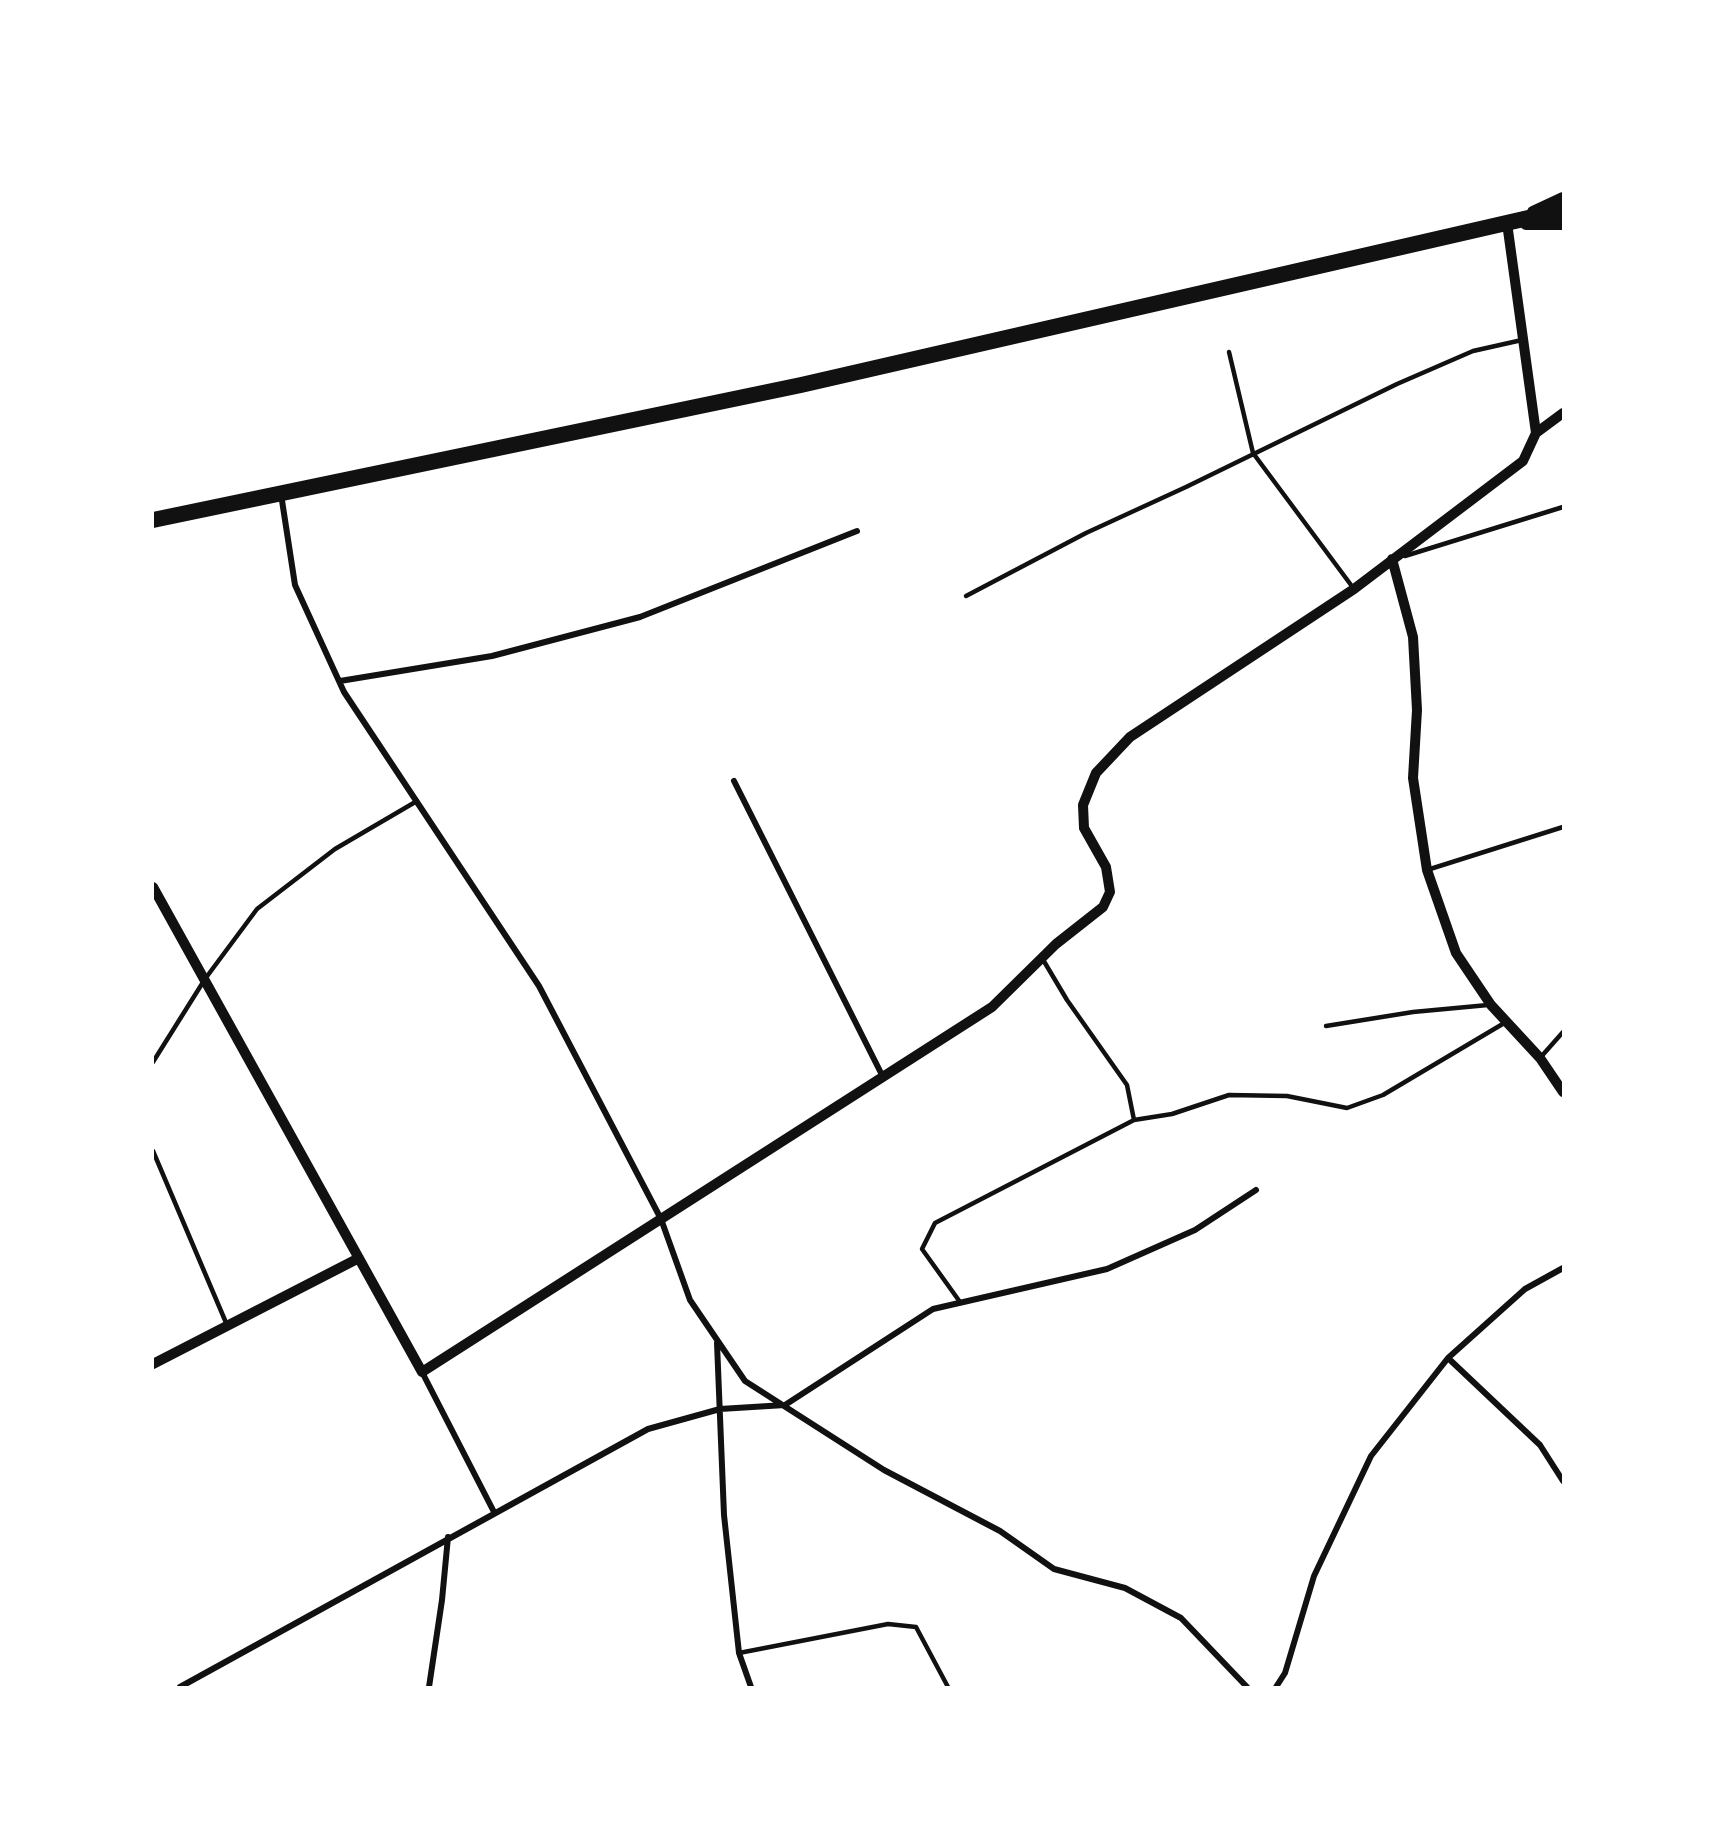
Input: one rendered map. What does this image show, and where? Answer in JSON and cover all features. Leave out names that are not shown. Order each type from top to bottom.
[{"type":"highway","points":[[153,520],[801,385],[1563,210]]},
{"type":"main road","points":[[1507,224],[1563,198]]},
{"type":"main road","points":[[1507,224],[1563,224]]},
{"type":"street","points":[[1507,224],[1536,433]]},
{"type":"street","points":[[422,1372],[992,1007],[1042,958],[1103,907],[1110,891],[1106,867],[1084,828],[1083,805],[1096,773],[1130,737],[1354,589],[1522,461],[1536,433],[1563,413]]},
{"type":"street","points":[[281,494],[295,585],[340,681],[539,986],[661,1219],[690,1300],[745,1381],[885,1470],[1000,1531],[1054,1569],[1125,1588],[1181,1618],[1247,1687]]},
{"type":"street","points":[[340,681],[492,656],[640,617],[857,531]]},
{"type":"street","points":[[1392,560],[1413,637],[1417,710],[1413,778],[1427,870],[1456,953],[1491,1005],[1540,1058],[1563,1092]]},
{"type":"street","points":[[734,781],[883,1077]]},
{"type":"street","points":[[153,887],[422,1372],[494,1512]]},
{"type":"street","points":[[180,1687],[448,1537],[648,1429],[720,1409],[785,1405],[933,1309],[1107,1269],[1195,1230],[1256,1190]]},
{"type":"street","points":[[153,1364],[359,1258]]},
{"type":"street","points":[[1276,1687],[1285,1673],[1314,1576],[1371,1456],[1448,1358],[1525,1289],[1563,1268]]},
{"type":"street","points":[[717,1340],[724,1515],[739,1653],[751,1687]]},
{"type":"street","points":[[1448,1358],[1540,1445],[1563,1481]]},
{"type":"street","points":[[429,1687],[442,1600],[448,1537]]},
{"type":"lane","points":[[966,596],[1086,532],[1397,384],[1473,351],[1524,339]]},
{"type":"lane","points":[[1229,352],[1253,453],[1354,589]]},
{"type":"lane","points":[[1392,560],[1563,507]]},
{"type":"lane","points":[[153,1062],[206,979],[256,909],[334,849],[417,801]]},
{"type":"lane","points":[[1427,870],[1563,827]]},
{"type":"lane","points":[[1042,958],[1067,1000],[1127,1085],[1134,1120]]},
{"type":"lane","points":[[1326,1026],[1413,1012],[1491,1005]]},
{"type":"lane","points":[[960,1302],[922,1249],[935,1223],[1134,1120],[1172,1114],[1229,1095],[1287,1096],[1347,1108],[1383,1095],[1507,1022]]},
{"type":"lane","points":[[1540,1058],[1563,1032]]},
{"type":"lane","points":[[153,1151],[227,1325]]},
{"type":"lane","points":[[739,1653],[888,1624],[916,1628],[948,1687]]}]
